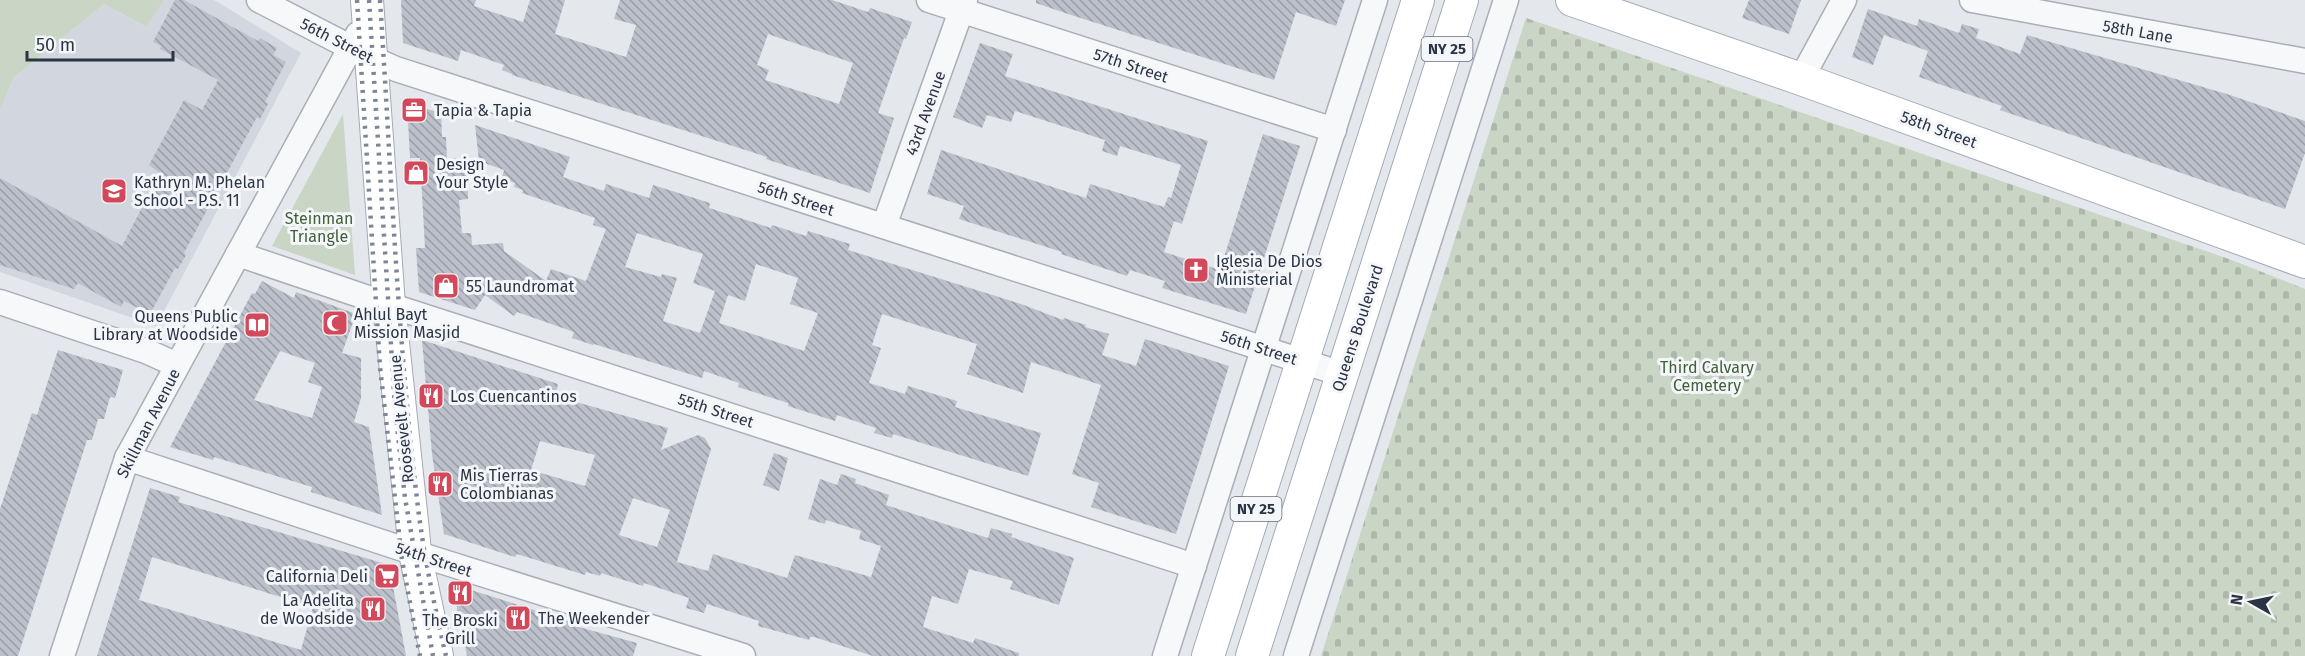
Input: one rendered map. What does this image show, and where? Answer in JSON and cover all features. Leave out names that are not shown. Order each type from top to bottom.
[{"type":"main road","name":"NY 25","points":[[1208,656],[1418,0]]},
{"type":"main road","name":"Queens Boulevard","points":[[1252,656],[1462,0]]},
{"type":"main road","name":"58th Street","points":[[1572,0],[1801,79],[2305,262]]},
{"type":"main road","name":"Roosevelt Avenue","points":[[368,7],[361,53],[415,553],[436,656]]},
{"type":"street","name":"56th Street","points":[[259,0],[361,53],[407,72],[1342,374]]},
{"type":"street","name":"57th Street","points":[[929,0],[964,5],[1334,130]]},
{"type":"street","points":[[1165,656],[1376,0]]},
{"type":"street","points":[[1296,656],[1506,0]]},
{"type":"street","points":[[1801,79],[1844,0]]},
{"type":"street","name":"58th Lane","points":[[1972,0],[2305,61]]},
{"type":"street","name":"43rd Avenue","points":[[884,226],[964,5]]},
{"type":"street","name":"Skillman Avenue","points":[[62,656],[127,458],[238,254],[361,53]]},
{"type":"street","name":"55th Street","points":[[238,254],[1194,566]]},
{"type":"street","points":[[0,302],[146,351],[177,365]]},
{"type":"street","name":"54th Street","points":[[127,458],[415,553],[743,656]]},
{"type":"shaded area","name":"Kathryn M. Phelan School - P.S. 11","points":[[164,0],[214,0],[301,53],[156,326],[0,272],[0,110],[14,77],[104,4],[145,27]]},
{"type":"green space","points":[[0,0],[164,0],[146,27],[104,4],[14,77],[0,110]]},
{"type":"green space","name":"Third Calvary Cemetery","points":[[1526,18],[2229,259],[2305,289],[2305,656],[1321,656]]},
{"type":"green space","name":"Steinman Triangle","points":[[343,114],[355,275],[272,246]]},
{"type":"building","points":[[175,0],[184,0],[258,41],[260,38],[277,48],[273,55],[286,62],[265,102],[268,104],[260,119],[257,117],[184,253],[186,255],[178,269],[175,268],[150,314],[124,301],[121,307],[78,283],[74,289],[0,265],[0,178],[122,246],[160,173],[149,165],[184,100],[202,110],[218,80],[160,49],[161,46],[153,42]]},
{"type":"building","points":[[401,0],[476,0],[474,6],[523,22],[530,0],[565,0],[555,34],[626,57],[636,25],[614,19],[620,0],[832,0],[868,12],[870,8],[912,22],[906,39],[904,38],[878,113],[894,118],[870,193],[766,159],[767,157],[512,75],[502,70],[504,65],[461,50],[458,61],[403,43]],"holes":[[[768,34],[853,63],[839,104],[765,80],[769,70],[757,65]]]},
{"type":"building","points":[[1036,0],[1345,0],[1336,26],[1296,12],[1274,80],[1068,14],[1036,3]]},
{"type":"building","points":[[1749,0],[1801,0],[1789,34],[1742,18]]},
{"type":"building","points":[[1868,9],[1917,26],[1919,19],[1959,33],[1962,24],[1979,29],[1976,38],[2020,54],[2027,35],[2230,95],[2305,121],[2305,153],[2285,209],[2000,110],[2002,106],[1919,77],[1928,51],[1884,35],[1873,65],[1852,57]]},
{"type":"building","points":[[980,43],[1013,54],[1005,76],[1208,141],[1182,224],[1174,221],[1164,252],[1220,270],[1263,134],[1300,146],[1246,314],[1162,288],[1165,281],[1130,270],[1127,276],[1061,254],[1062,252],[959,219],[964,206],[927,194],[941,150],[1086,198],[1090,184],[1164,207],[1168,197],[1171,198],[1181,165],[1120,146],[1117,156],[1102,151],[1105,140],[1015,111],[1011,122],[987,115],[982,128],[953,117]]},
{"type":"building","points":[[407,103],[441,113],[442,137],[446,137],[447,159],[467,158],[468,199],[459,200],[462,233],[471,233],[472,245],[503,243],[504,251],[546,281],[551,269],[586,281],[606,229],[593,225],[595,218],[522,193],[523,190],[514,187],[515,183],[502,178],[504,170],[479,161],[475,125],[570,157],[563,177],[604,191],[606,184],[649,198],[653,185],[710,203],[709,208],[771,228],[772,225],[806,236],[808,231],[850,244],[848,250],[1021,304],[1063,320],[1064,318],[1086,325],[1085,327],[1109,334],[1102,355],[1136,366],[1145,339],[1229,366],[1176,534],[1091,507],[1099,483],[1072,474],[1101,385],[1031,362],[1023,393],[967,374],[977,344],[882,314],[872,345],[881,348],[869,383],[905,394],[908,386],[957,401],[955,407],[1041,433],[1028,476],[893,434],[892,438],[874,433],[876,428],[837,415],[835,421],[788,406],[788,403],[738,387],[739,383],[704,371],[702,378],[572,338],[574,332],[517,312],[514,316],[485,295],[475,310],[419,292],[416,248],[425,248],[420,158],[410,158]],"holes":[[[637,233],[703,254],[693,283],[715,291],[700,333],[663,321],[677,278],[662,274],[661,277],[625,267]],[[756,264],[798,278],[790,304],[818,313],[804,351],[719,323],[728,295],[745,301]]]},
{"type":"building","points":[[262,281],[294,298],[296,292],[356,314],[342,353],[361,358],[361,398],[354,422],[369,427],[382,515],[311,492],[312,487],[214,457],[213,460],[170,447],[252,293],[255,294]],"holes":[[[280,351],[315,363],[308,382],[322,387],[312,418],[254,400]]]},
{"type":"building","points":[[422,340],[558,384],[555,396],[668,428],[661,450],[698,435],[705,438],[711,449],[677,562],[708,571],[713,554],[787,578],[795,555],[871,577],[881,546],[859,539],[861,531],[826,520],[825,524],[808,519],[820,479],[837,485],[841,474],[856,479],[855,483],[889,495],[886,505],[988,538],[991,528],[1074,558],[1059,605],[1010,589],[1013,581],[969,569],[958,604],[932,596],[923,627],[973,643],[975,638],[1019,653],[1019,656],[873,656],[814,637],[810,637],[809,640],[758,626],[759,621],[707,604],[704,613],[686,608],[689,598],[644,583],[643,586],[601,573],[600,576],[586,572],[585,575],[517,554],[515,557],[444,534],[432,454]],"holes":[[[540,441],[595,455],[585,486],[531,470]],[[633,498],[670,510],[657,547],[619,535]]]},
{"type":"building","points":[[58,350],[123,370],[115,398],[110,397],[104,419],[98,419],[92,440],[87,440],[18,656],[0,656],[0,509],[32,413],[37,415]]},
{"type":"building","points":[[774,453],[788,458],[779,491],[763,485]]},
{"type":"building","points":[[150,488],[180,497],[178,502],[389,565],[406,656],[97,656]],"holes":[[[152,557],[313,607],[301,650],[139,600]]]},
{"type":"building","points":[[452,584],[569,621],[568,624],[637,643],[633,656],[467,656]]},
{"type":"railway","points":[[357,0],[380,367],[402,560],[420,656]]},
{"type":"railway","points":[[369,0],[395,408],[405,498],[433,656]]},
{"type":"railway","points":[[380,0],[399,312],[410,437],[422,539],[446,656]]},
{"type":"place","name":"Tapia & Tapia","points":[[414,110]]},
{"type":"place","name":"Design Your Style","points":[[416,173]]},
{"type":"place","name":"Kathryn M. Phelan School - P.S. 11","points":[[114,191]]},
{"type":"place","name":"Iglesia De Dios Ministerial","points":[[1196,270]]},
{"type":"place","name":"55 Laundromat","points":[[446,286]]},
{"type":"place","name":"Ahlul Bayt Mission Masjid","points":[[335,323]]},
{"type":"place","name":"Queens Public Library at Woodside","points":[[257,325]]},
{"type":"place","name":"Los Cuencantinos","points":[[431,396]]},
{"type":"place","name":"Mis Tierras Colombianas","points":[[440,484]]},
{"type":"place","name":"California Deli","points":[[387,576]]},
{"type":"place","name":"The Broski Grill","points":[[460,593]]},
{"type":"place","name":"La Adelita de Woodside","points":[[373,609]]},
{"type":"place","name":"The Weekender","points":[[518,618]]}]
